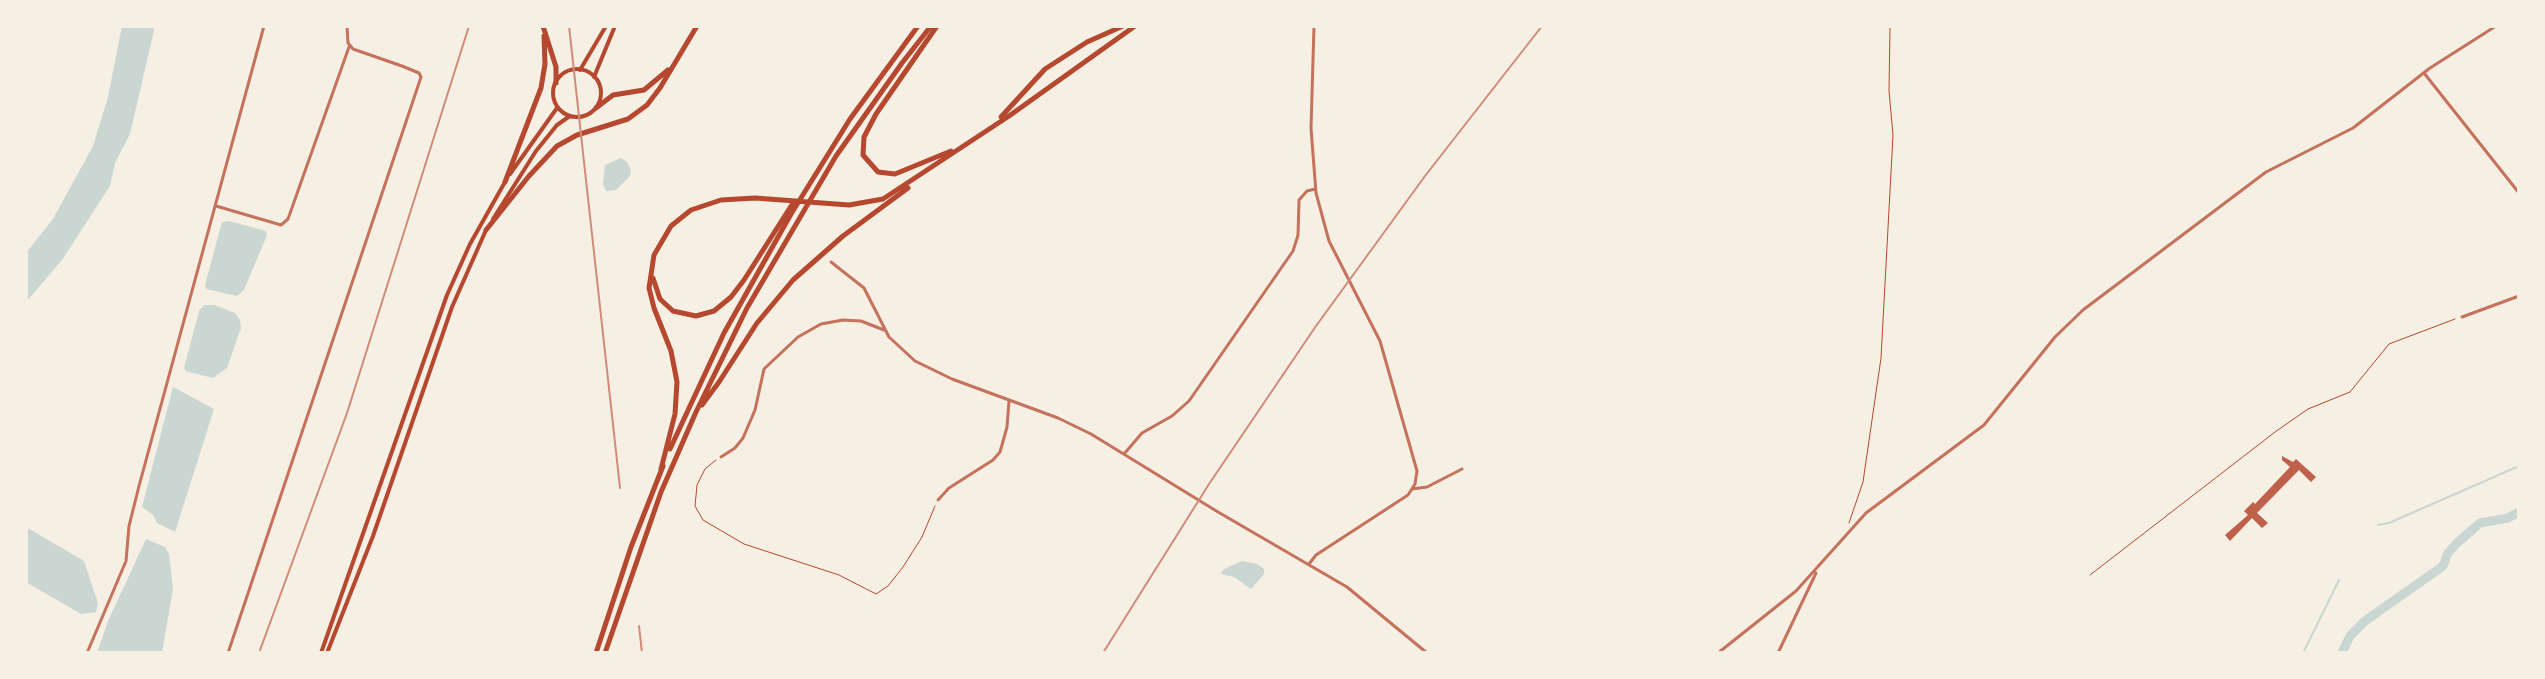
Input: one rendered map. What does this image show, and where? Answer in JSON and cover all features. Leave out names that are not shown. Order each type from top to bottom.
[{"type":"highway","points":[[505,182],[541,88],[545,64],[543,26]]},
{"type":"highway","points":[[486,230],[551,151],[570,138],[635,115],[654,97],[697,26]]},
{"type":"highway","points":[[651,272],[657,294],[673,311],[696,316],[719,308],[744,280],[828,153],[918,26]]},
{"type":"highway","points":[[934,26],[876,114],[864,137],[863,155],[878,172],[895,174],[909,171],[966,144]]},
{"type":"highway","points":[[605,653],[653,513],[696,412],[747,308],[813,194],[879,94],[934,26]]},
{"type":"highway","points":[[998,122],[1045,69],[1087,42],[1123,26]]},
{"type":"highway","points":[[661,469],[675,414],[677,382],[671,351],[651,298],[651,272],[654,255],[671,226],[691,210],[728,199],[859,205],[897,192],[1135,26]]},
{"type":"highway","points":[[544,36],[556,67],[556,83]]},
{"type":"highway","points":[[596,108],[613,95],[635,93],[649,87],[674,63]]},
{"type":"highway","points":[[596,653],[621,575],[661,469],[703,376],[739,304],[828,153]]},
{"type":"highway","points":[[696,412],[757,323],[793,280],[843,236],[932,168]]},
{"type":"main road","points":[[580,70],[606,26]]},
{"type":"main road","points":[[594,77],[615,26]]},
{"type":"main road","points":[[580,70],[594,77],[601,91],[596,108],[585,116],[570,116],[557,108],[554,97],[556,83],[566,71],[580,70]]},
{"type":"main road","points":[[324,653],[447,295],[470,244],[505,182],[557,108]]},
{"type":"main road","points":[[324,653],[373,536],[452,307],[486,230],[536,151],[557,125],[570,116]]},
{"type":"street","points":[[87,653],[126,561],[129,526],[139,486],[264,26]]},
{"type":"street","points":[[228,653],[421,77],[416,72],[357,51],[350,46],[347,26]]},
{"type":"street","points":[[1314,26],[1311,128],[1315,189],[1338,259],[1380,341],[1392,375],[1416,465],[1417,478],[1412,489]]},
{"type":"street","points":[[1718,653],[1796,591],[1866,513],[1984,425],[2055,337],[2083,310],[2266,172],[2353,128],[2424,73],[2496,26]]},
{"type":"street","points":[[216,206],[281,225],[288,219],[346,50],[350,46]]},
{"type":"street","points":[[2424,73],[2519,193]]},
{"type":"street","points":[[1124,454],[1142,433],[1172,416],[1189,401],[1293,251],[1298,235],[1299,200],[1307,191],[1315,189]]},
{"type":"street","points":[[831,262],[856,279],[869,294],[884,330],[915,361],[1074,425],[1351,589],[1427,653]]},
{"type":"street","points":[[2462,317],[2519,296]]},
{"type":"street","points":[[721,457],[743,438],[755,410],[764,369],[798,337],[821,324],[843,320],[861,321],[884,330]]},
{"type":"street","points":[[938,500],[949,488],[993,460],[1000,452],[1007,427],[1009,401]]},
{"type":"street","points":[[1309,564],[1316,555],[1412,489],[1427,487],[1462,469]]},
{"type":"street","points":[[1778,653],[1818,570]]},
{"type":"street","points":[[1796,591],[1801,588],[1807,591]]},
{"type":"street","points":[[1787,599],[1796,597],[1803,600]]},
{"type":"street","points":[[2180,653],[2203,653]]},
{"type":"path","points":[[1846,533],[1863,482],[1881,358],[1893,135],[1889,91],[1890,26]]},
{"type":"path","points":[[2090,575],[2275,432],[2308,409],[2350,392],[2389,344],[2462,317]]},
{"type":"path","points":[[721,457],[705,469],[697,485],[695,506],[703,520],[744,544],[839,575],[876,594],[888,586],[903,567],[922,537],[938,500]]},
{"type":"shaded area","points":[[122,26],[155,26],[130,134],[115,163],[110,186],[62,260],[26,302],[26,253],[53,219],[93,146],[108,97]]},
{"type":"shaded area","points":[[621,158],[631,170],[630,176],[616,190],[606,191],[603,184],[605,165]]},
{"type":"shaded area","points":[[222,222],[266,231],[267,235],[244,290],[237,296],[206,289],[205,285]]},
{"type":"shaded area","points":[[204,305],[214,305],[235,313],[241,328],[227,368],[213,378],[184,368],[199,311]]},
{"type":"shaded area","points":[[173,387],[214,409],[175,532],[157,523],[153,515],[142,507]]},
{"type":"shaded area","points":[[26,527],[84,561],[98,603],[96,612],[81,614],[26,582]]},
{"type":"shaded area","points":[[146,539],[165,547],[169,554],[173,589],[162,653],[97,653],[108,621]]},
{"type":"shaded area","points":[[1242,561],[1264,569],[1264,574],[1251,589],[1234,577],[1221,574],[1224,569]]},
{"type":"building","points":[[2282,456],[2293,462],[2296,459],[2316,477],[2311,482],[2299,470],[2257,513],[2268,523],[2262,528],[2252,518],[2230,541],[2225,535],[2248,515],[2244,511],[2253,502],[2255,504],[2290,467]]},
{"type":"waterway","points":[[2378,525],[2389,523],[2519,466]]},
{"type":"waterway","points":[[2342,653],[2350,636],[2365,621],[2443,566],[2448,553],[2480,523],[2508,518],[2519,512]]},
{"type":"waterway","points":[[2303,653],[2339,580]]},
{"type":"railway","points":[[259,653],[347,413],[469,26]]},
{"type":"railway","points":[[569,26],[620,488]]},
{"type":"railway","points":[[1103,653],[1209,484],[1316,326],[1425,176],[1542,26]]},
{"type":"railway","points":[[639,626],[642,653]]}]
